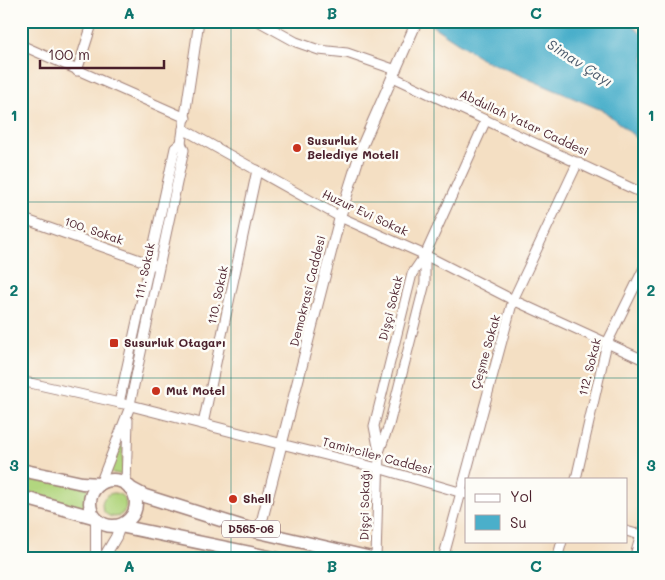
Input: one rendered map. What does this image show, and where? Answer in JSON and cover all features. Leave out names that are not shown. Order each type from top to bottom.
[{"type":"highway","name":"D565-06","points":[[21,470],[82,483],[100,484],[113,480],[128,486],[144,496],[259,532],[376,559]]},
{"type":"highway","points":[[95,518],[89,504],[90,497],[100,484]]},
{"type":"highway","points":[[120,526],[129,520],[136,507],[136,499],[128,486]]},
{"type":"highway","name":"D565-06","points":[[21,497],[95,518],[107,526],[120,526],[278,559]]},
{"type":"main road","name":"Demokrasi Caddesi","points":[[259,532],[340,217],[363,144],[417,21]]},
{"type":"main road","points":[[126,406],[281,444]]},
{"type":"main road","points":[[95,518],[96,559]]},
{"type":"main road","points":[[103,559],[120,526]]},
{"type":"street","points":[[77,71],[93,21]]},
{"type":"street","name":"111. Sokak","points":[[126,406],[175,148],[181,144],[184,129],[199,21]]},
{"type":"street","name":"Abdullah Yatar Caddesi","points":[[258,21],[296,42],[319,50],[347,52],[396,70],[486,120],[644,194]]},
{"type":"street","points":[[21,46],[186,118]]},
{"type":"street","name":"Dişçi Sokak","points":[[378,452],[374,426],[412,274],[425,255],[486,120]]},
{"type":"street","name":"Huzur Evi Sokak","points":[[184,129],[340,217],[425,255],[514,300],[644,360]]},
{"type":"street","name":"Çeşme Sokak","points":[[467,478],[514,300],[578,162]]},
{"type":"street","name":"110. Sokak","points":[[203,424],[257,170]]},
{"type":"street","name":"100. Sokak","points":[[21,218],[154,265]]},
{"type":"street","points":[[378,452],[389,425],[425,283],[425,255]]},
{"type":"street","name":"112. Sokak","points":[[576,478],[607,343],[644,268]]},
{"type":"street","points":[[21,381],[126,406]]},
{"type":"street","points":[[100,484],[126,406]]},
{"type":"street","points":[[126,406],[128,486]]},
{"type":"street","name":"Tamirciler Caddesi","points":[[281,444],[378,468],[463,493]]},
{"type":"street","name":"Dişçi Sokağı","points":[[376,559],[378,452]]},
{"type":"street","name":"Çeşme Sokak","points":[[443,559],[463,493]]},
{"type":"street","points":[[634,559],[644,524]]},
{"type":"street","points":[[628,532],[642,535]]},
{"type":"street","points":[[557,559],[562,542]]},
{"type":"green space","points":[[123,441],[123,475],[109,472]]},
{"type":"green space","points":[[21,475],[88,488],[84,510],[21,489]]},
{"type":"green space","points":[[114,493],[122,497],[126,505],[122,513],[114,517],[106,513],[102,505],[106,497]]},
{"type":"water","name":"Simav Çayı","points":[[425,21],[629,21],[644,37],[644,144],[604,111],[484,60]]},
{"type":"place","name":"Susurluk Belediye Moteli","points":[[297,148]]},
{"type":"place","name":"Susurluk Otagarı","points":[[114,343]]},
{"type":"place","name":"Mut Motel","points":[[156,391]]},
{"type":"place","name":"Shell","points":[[233,499]]}]
